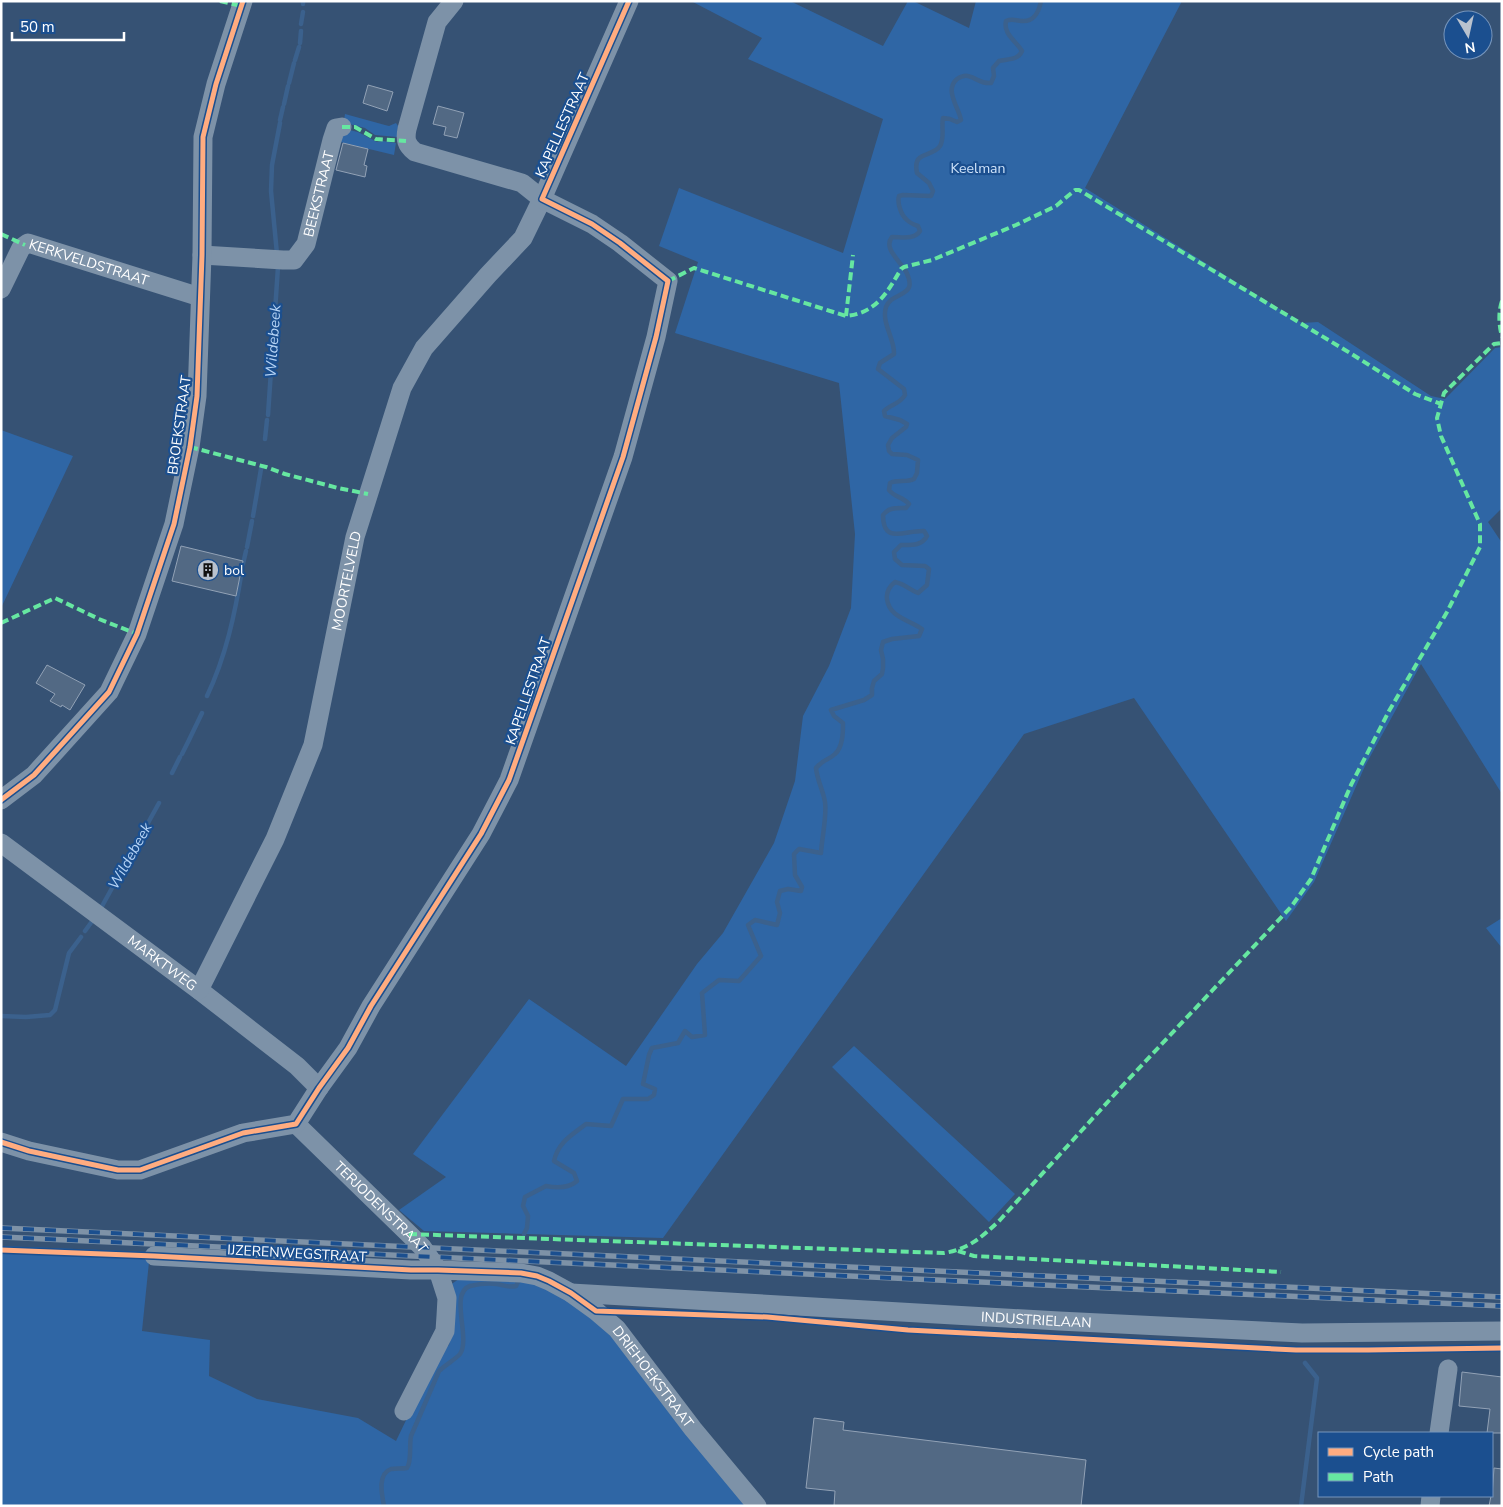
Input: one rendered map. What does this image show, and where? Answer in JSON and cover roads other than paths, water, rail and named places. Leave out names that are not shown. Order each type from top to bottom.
[{"type":"street","name":"BROEKSTRAAT","points":[[1,800],[34,775],[109,692],[137,634],[174,524],[190,447],[197,396],[202,255],[203,137],[216,84],[243,1]]},
{"type":"street","points":[[454,1],[437,22],[407,129],[407,144],[415,152],[522,183],[542,199]]},
{"type":"street","name":"KAPELLESTRAAT","points":[[296,1124],[348,1048],[371,1006],[481,834],[509,780],[623,457],[656,337],[668,281],[592,224],[542,199],[629,1]]},
{"type":"street","name":"BEEKSTRAAT","points":[[202,255],[294,260],[306,244],[332,140],[336,128],[342,127]]},
{"type":"street","name":"MOORTELVELD","points":[[198,990],[275,839],[313,745],[355,537],[402,388],[424,348],[523,238],[542,199]]},
{"type":"street","name":"KERKVELDSTRAAT","points":[[1,289],[21,248],[28,243],[200,296]]},
{"type":"street","name":"MARKTWEG","points":[[1,843],[297,1066],[319,1088]]},
{"type":"street","points":[[1,1142],[29,1151],[118,1170],[140,1170],[243,1133],[296,1124]]},
{"type":"street","name":"TERJODENSTRAAT","points":[[296,1124],[410,1234],[438,1270],[447,1298],[445,1331],[404,1411]]},
{"type":"street","name":"IJZERENWEGSTRAAT","points":[[154,1256],[438,1270]]},
{"type":"street","name":"DRIEHOEKSTRAAT","points":[[438,1270],[521,1273],[537,1276],[571,1293],[596,1311],[617,1329],[693,1429],[757,1506]]},
{"type":"street","name":"INDUSTRIELAAN","points":[[571,1293],[1059,1322],[1292,1333],[1502,1331]]},
{"type":"street","points":[[1439,1432],[1448,1369]]},
{"type":"waterway","points":[[902,266],[890,248],[889,244],[892,237],[911,237],[920,231],[918,226],[905,218],[901,212],[899,196],[931,196],[933,191],[929,183],[917,173],[916,166],[920,158],[937,150],[940,146],[943,118],[957,122],[961,120],[953,99],[953,83],[965,76],[984,83],[991,83],[994,76],[993,68],[999,61],[1016,58],[1022,51],[1008,34],[1006,21],[1030,20],[1038,12],[1041,1]]},
{"type":"waterway","name":"Wildebeek","points":[[301,24],[303,12]]},
{"type":"waterway","name":"Wildebeek","points":[[300,43],[301,31]]},
{"type":"waterway","name":"Wildebeek","points":[[295,60],[299,47]]},
{"type":"waterway","name":"Wildebeek","points":[[289,83],[294,63]]},
{"type":"waterway","name":"Wildebeek","points":[[284,104],[288,86]]},
{"type":"waterway","name":"Wildebeek","points":[[280,120],[283,107]]},
{"type":"waterway","name":"Wildebeek","points":[[277,254],[271,191],[272,165],[280,123]]},
{"type":"waterway","name":"Wildebeek","points":[[268,415],[278,267]]},
{"type":"waterway","points":[[524,1234],[527,1228],[528,1216],[523,1206],[525,1197],[546,1186],[562,1187],[577,1181],[574,1173],[554,1161],[562,1144],[586,1124],[611,1126],[623,1099],[648,1099],[654,1095],[655,1089],[643,1084],[652,1048],[678,1043],[685,1031],[692,1037],[705,1035],[702,993],[719,980],[739,981],[761,956],[748,925],[755,920],[777,925],[780,913],[777,902],[780,891],[788,889],[801,891],[802,887],[795,875],[794,854],[799,849],[821,853],[825,808],[816,768],[838,751],[843,735],[843,723],[834,716],[831,710],[864,700],[872,695],[874,681],[882,674],[883,659],[881,650],[883,642],[919,636],[922,629],[891,610],[887,599],[889,589],[895,582],[918,593],[927,585],[929,569],[925,566],[902,565],[895,559],[894,552],[901,545],[922,542],[927,536],[924,531],[891,533],[884,524],[883,515],[891,509],[906,508],[909,504],[889,490],[890,483],[914,479],[917,473],[918,460],[907,455],[892,454],[889,451],[888,445],[892,438],[906,427],[907,424],[885,416],[884,411],[901,400],[905,395],[904,389],[878,369],[880,363],[894,354],[885,313],[889,302],[904,293],[910,285],[904,268]]},
{"type":"waterway","name":"Wildebeek","points":[[265,439],[267,420]]},
{"type":"waterway","name":"Wildebeek","points":[[253,516],[261,469]]},
{"type":"waterway","name":"Wildebeek","points":[[247,547],[252,521]]},
{"type":"waterway","name":"Wildebeek","points":[[243,564],[246,551]]},
{"type":"waterway","name":"Wildebeek","points":[[207,696],[220,666],[229,634],[242,570]]},
{"type":"waterway","name":"Wildebeek","points":[[182,754],[202,713]]},
{"type":"waterway","name":"Wildebeek","points":[[172,773],[180,757]]},
{"type":"waterway","name":"Wildebeek","points":[[101,908],[159,803]]},
{"type":"waterway","name":"Wildebeek","points":[[85,931],[93,920]]},
{"type":"waterway","name":"Wildebeek","points":[[1,1016],[26,1017],[50,1015],[55,1010],[69,953],[81,937]]},
{"type":"waterway","points":[[384,1506],[382,1496],[382,1480],[384,1475],[391,1469],[407,1468],[409,1465],[411,1436],[439,1371],[458,1356],[463,1347],[461,1297],[464,1290],[470,1286],[484,1284],[513,1287],[516,1286],[519,1280]]},
{"type":"waterway","points":[[1301,1506],[1317,1378],[1305,1363]]},
{"type":"railway","points":[[1,1228],[1502,1297]]},
{"type":"railway","points":[[1,1237],[1502,1306]]},
{"type":"place","name":"bol","points":[[208,570]]},
{"type":"park label","name":"Keelman","points":[[978,168]]}]
